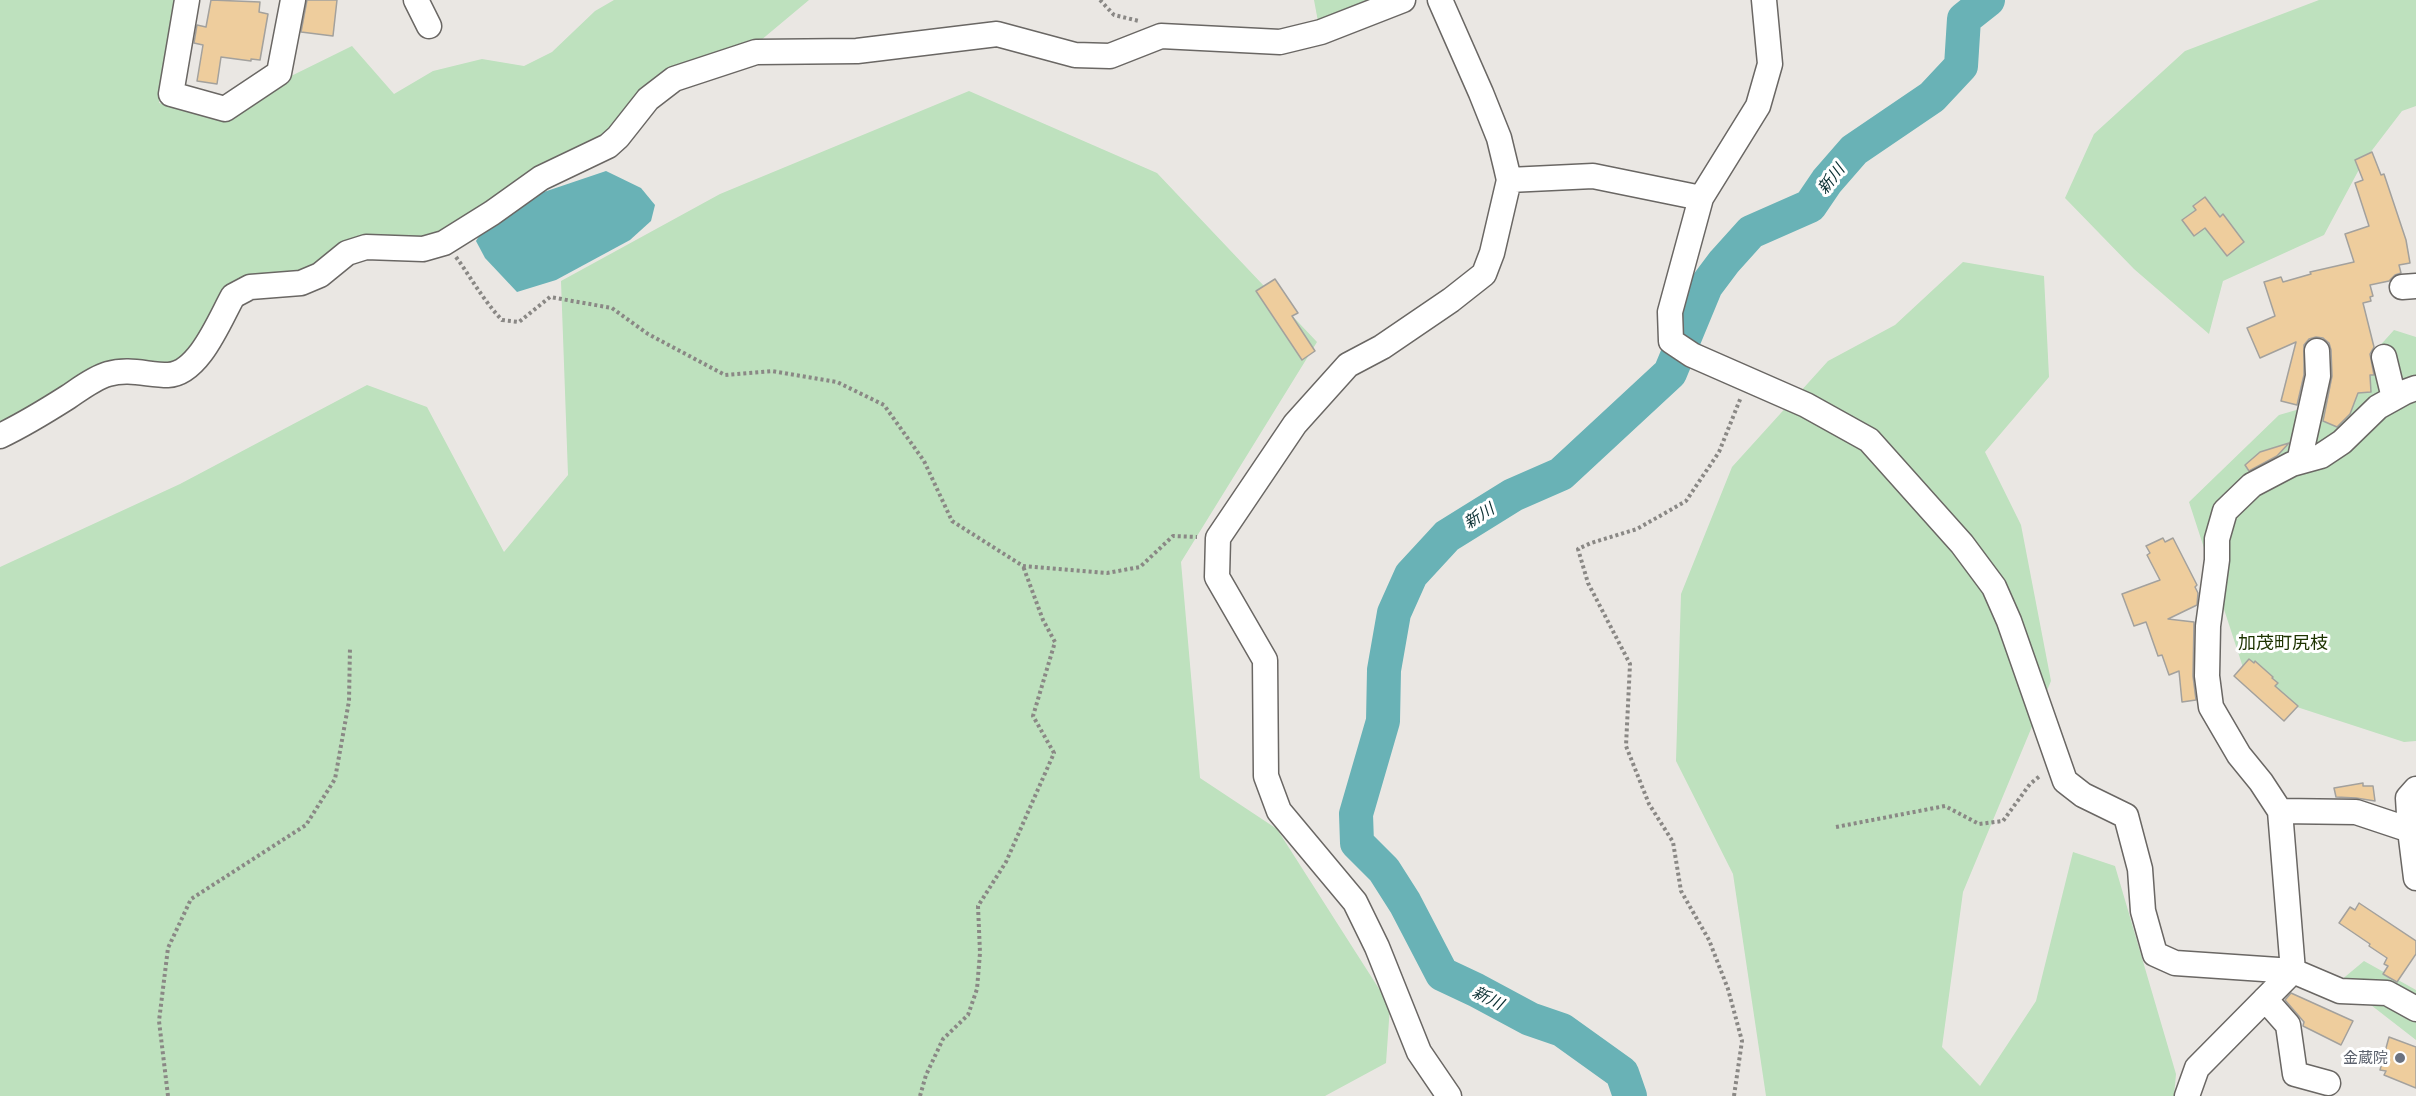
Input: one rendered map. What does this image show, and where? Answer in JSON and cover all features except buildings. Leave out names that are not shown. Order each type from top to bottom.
[{"type":"street","points":[[187,0],[171,94],[225,109],[279,73],[293,0]]},
{"type":"street","points":[[416,0],[429,26]]},
{"type":"street","points":[[0,436],[108,374],[140,371],[168,375],[180,373],[202,351],[233,296],[242,290],[260,285],[302,283],[320,275],[347,253],[366,247],[423,249],[444,243],[542,178],[608,146],[648,99],[674,79],[756,52],[857,51],[997,34],[1075,55],[1110,56],[1161,36],[1280,42],[1321,32],[1403,0]]},
{"type":"street","points":[[1440,0],[1499,138],[1509,180],[1492,253],[1484,274],[1451,300],[1382,347],[1348,365],[1295,424],[1218,538],[1217,577],[1265,660],[1266,776],[1280,811],[1354,902],[1377,947],[1419,1052],[1449,1096]]},
{"type":"street","points":[[1764,0],[1770,64],[1763,90],[1758,106],[1701,198],[1670,312],[1671,341],[1692,355],[1806,405],[1869,440],[1962,544],[1998,595],[2065,782],[2084,795],[2126,816],[2140,869],[2143,911],[2155,954],[2175,963],[2294,971],[2340,991],[2387,993],[2416,1008]]},
{"type":"street","points":[[1509,180],[1593,176],[1701,198]]},
{"type":"street","points":[[2300,462],[2318,376],[2317,351]]},
{"type":"street","points":[[2294,971],[2280,811],[2261,782],[2239,755],[2211,707],[2207,676],[2208,626],[2217,560],[2217,539],[2225,511],[2252,485],[2300,462],[2321,456],[2342,442],[2378,407],[2408,393],[2384,357]]},
{"type":"street","points":[[2416,789],[2408,798],[2416,878]]},
{"type":"street","points":[[2280,811],[2356,812],[2410,830]]},
{"type":"street","points":[[2187,1096],[2197,1068],[2294,971]]},
{"type":"street","points":[[2265,999],[2288,1025],[2295,1074],[2328,1083]]},
{"type":"path","points":[[444,243],[468,272],[484,301],[502,320],[519,322],[550,297],[612,308],[648,334],[724,375],[772,371],[837,382],[884,405],[924,461],[952,521],[1023,566],[1107,573],[1140,567],[1173,536],[1218,538]]},
{"type":"path","points":[[1734,1096],[1742,1041],[1728,989],[1709,940],[1681,891],[1673,843],[1649,804],[1626,746],[1630,664],[1588,583],[1578,549],[1637,529],[1686,501],[1719,452],[1748,378]]},
{"type":"path","points":[[920,1096],[926,1075],[943,1040],[968,1015],[977,989],[980,953],[978,906],[1006,862],[1054,753],[1033,716],[1055,642],[1042,620],[1023,566]]},
{"type":"path","points":[[168,1096],[159,1021],[168,948],[191,899],[306,825],[335,778],[348,701],[350,646]]},
{"type":"path","points":[[1836,827],[1946,806],[1979,824],[2003,821],[2030,784],[2058,761]]},
{"type":"green space","points":[[0,0],[178,0],[159,103],[225,115],[285,79],[352,46],[394,94],[433,71],[482,59],[524,66],[552,52],[595,11],[614,0],[809,0],[748,51],[702,65],[609,140],[440,242],[363,244],[318,273],[248,283],[177,370],[131,368],[0,424]]},
{"type":"green space","points":[[1314,0],[1393,0],[1319,27]]},
{"type":"green space","points":[[2319,0],[2416,0],[2416,106],[2402,111],[2363,162],[2324,235],[2223,281],[2209,334],[2134,269],[2065,198],[2094,134],[2185,51]]},
{"type":"green space","points":[[969,91],[1157,173],[1317,342],[1181,562],[1200,778],[1277,829],[1390,1006],[1386,1063],[1325,1096],[0,1096],[0,567],[180,484],[367,385],[427,407],[504,552],[568,475],[561,281],[720,194]]},
{"type":"green space","points":[[1963,262],[2044,276],[2049,377],[1985,452],[2021,525],[2051,681],[1963,892],[1942,1047],[1980,1086],[2036,1001],[2073,852],[2115,866],[2176,1074],[2174,1096],[1766,1096],[1733,874],[1676,761],[1681,594],[1732,467],[1828,361],[1895,325]]},
{"type":"green space","points":[[2394,330],[2416,337],[2416,741],[2404,742],[2251,692],[2189,502],[2279,415],[2331,400]]},
{"type":"green space","points":[[2364,961],[2416,990],[2416,1040],[2340,981]]},
{"type":"water","points":[[606,171],[641,188],[655,205],[651,221],[630,240],[556,280],[517,292],[485,258],[476,241],[483,229],[532,196]]},
{"type":"waterway","name":"新川","points":[[1630,1096],[1622,1073],[1562,1030],[1530,1019],[1442,974],[1405,903],[1384,870],[1357,843],[1356,814],[1383,721],[1384,670],[1394,613],[1411,575],[1447,536],[1513,495],[1561,474],[1670,373],[1706,286],[1724,262],[1751,232],[1810,206],[1827,181],[1854,150],[1932,97],[1961,66],[1964,19],[1988,0]]},
{"type":"place","name":"金蔵院","points":[[2400,1058]]},
{"type":"district","name":"加茂町尻枝","points":[[2283,643]]}]
